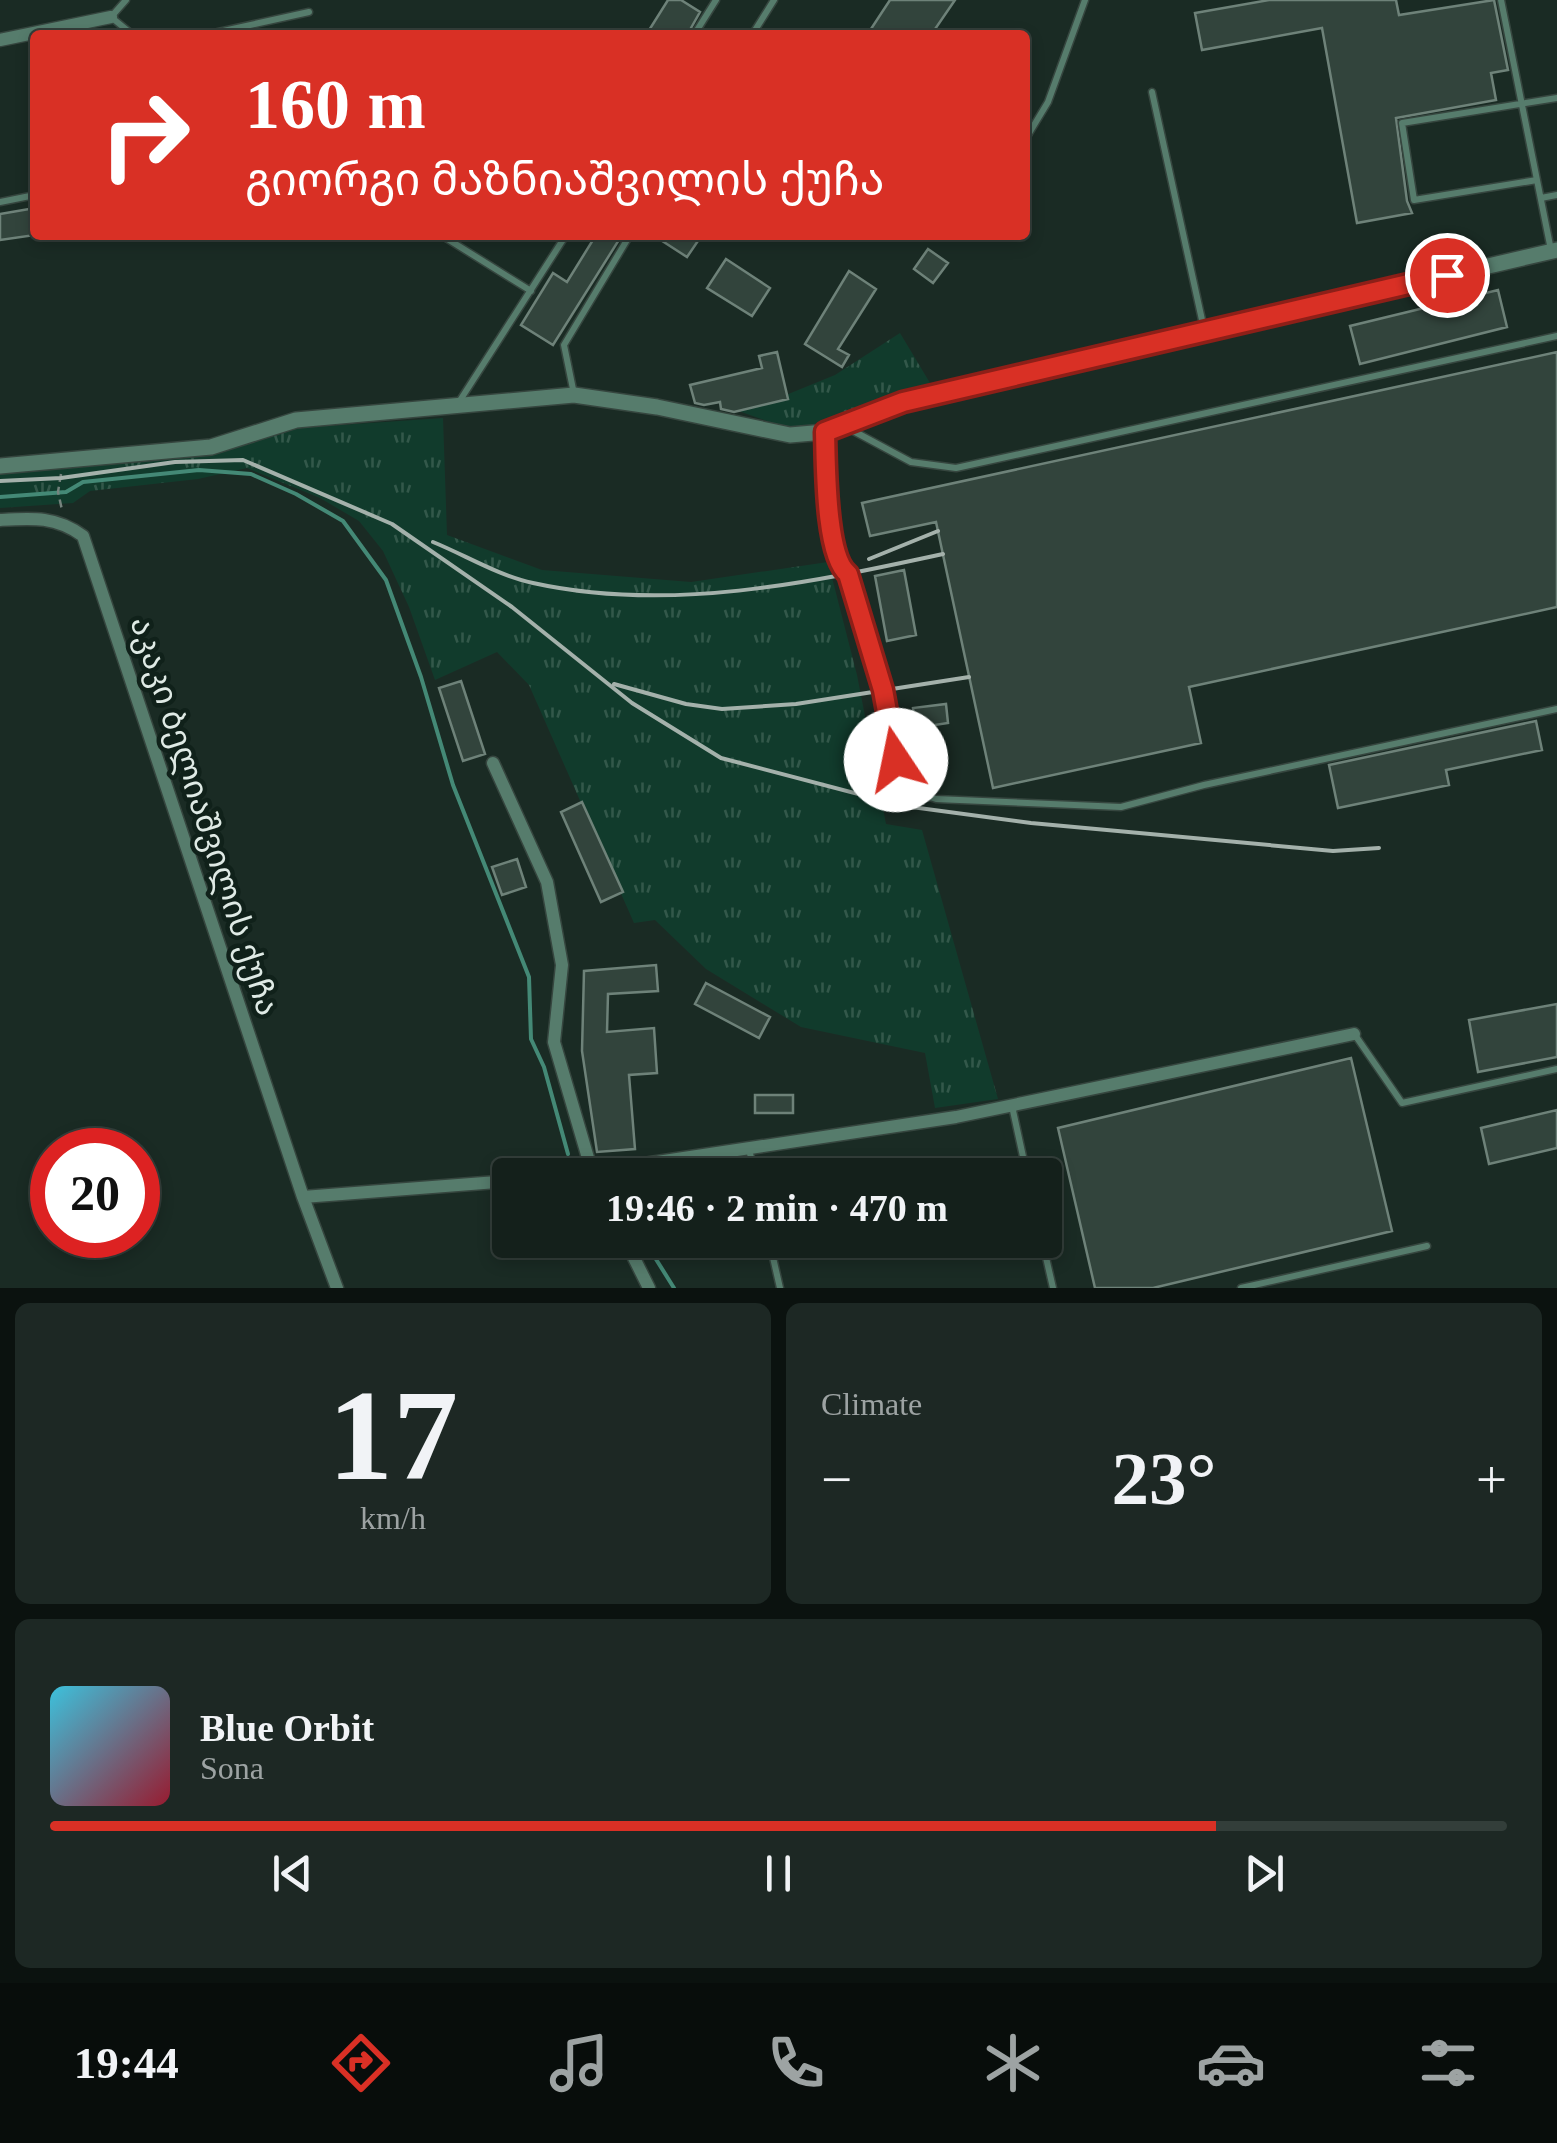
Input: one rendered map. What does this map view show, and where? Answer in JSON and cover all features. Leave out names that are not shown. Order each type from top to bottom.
[{"type":"street","points":[[48,30],[111,17]]},
{"type":"street","points":[[0,40],[30,34]]},
{"type":"street","points":[[0,466],[211,447],[296,420],[574,395],[790,435],[825,432],[903,402],[1554,250]]},
{"type":"street","points":[[0,520],[37,517],[65,522]]},
{"type":"street","name":"აკაკი ბელიაშვილის ქუჩა","points":[[65,522],[83,536],[302,1197],[337,1288]]},
{"type":"street","points":[[493,763],[547,882],[562,965],[554,1042],[588,1158]]},
{"type":"street","points":[[686,1158],[1012,1105],[1354,1034]]},
{"type":"street","points":[[302,1197],[492,1182]]},
{"type":"street","points":[[634,1258],[650,1288]]},
{"type":"lane","points":[[126,0],[111,17],[127,30]]},
{"type":"lane","points":[[697,30],[716,0]]},
{"type":"lane","points":[[755,30],[774,0]]},
{"type":"lane","points":[[1030,132],[1048,102],[1085,0]]},
{"type":"lane","points":[[1502,0],[1554,250]]},
{"type":"lane","points":[[227,30],[308,12]]},
{"type":"lane","points":[[1152,92],[1205,330]]},
{"type":"lane","points":[[1537,180],[1414,200],[1402,123],[1557,98]]},
{"type":"lane","points":[[1541,198],[1557,195]]},
{"type":"lane","points":[[0,202],[30,196]]},
{"type":"lane","points":[[449,240],[530,291]]},
{"type":"lane","points":[[458,406],[563,240]]},
{"type":"lane","points":[[574,395],[564,345],[627,240]]},
{"type":"lane","points":[[842,426],[912,462],[956,468],[1557,336]]},
{"type":"lane","points":[[825,432],[826,497],[836,552],[842,570],[848,574],[883,690],[896,760],[914,792],[936,799],[1121,807],[1204,785],[1557,709]]},
{"type":"lane","points":[[1354,1034],[1402,1103],[1557,1070]]},
{"type":"lane","points":[[1012,1105],[1024,1158]]},
{"type":"lane","points":[[749,1148],[751,1158]]},
{"type":"lane","points":[[1241,1288],[1427,1246]]},
{"type":"lane","points":[[774,1258],[780,1288]]},
{"type":"lane","points":[[1046,1258],[1053,1288]]},
{"type":"path","points":[[64,462],[58,492],[65,522]]},
{"type":"green space","points":[[900,333],[930,383],[811,425],[784,427],[719,404],[759,406],[835,375]]},
{"type":"green space","points":[[443,418],[447,535],[542,570],[691,582],[828,562],[857,675],[886,824],[922,830],[998,1099],[935,1108],[925,1053],[801,1027],[706,969],[655,920],[634,923],[529,685],[497,652],[435,680],[409,607],[383,551],[359,521],[320,498],[247,468],[198,479],[90,491],[73,503],[0,508],[0,470],[206,455],[297,428]]},
{"type":"building","points":[[668,0],[681,0],[700,12],[690,30],[649,30]]},
{"type":"building","points":[[890,0],[955,0],[934,30],[870,30]]},
{"type":"building","points":[[1269,0],[1396,0],[1399,15],[1494,0],[1508,70],[1491,73],[1496,100],[1396,118],[1412,213],[1357,223],[1322,28],[1202,50],[1195,13]]},
{"type":"building","points":[[30,209],[30,236],[0,240],[0,214]]},
{"type":"building","points":[[593,240],[619,240],[553,345],[521,325],[553,273],[567,282]]},
{"type":"building","points":[[661,240],[699,240],[687,257]]},
{"type":"building","points":[[928,249],[948,263],[933,283],[914,269]]},
{"type":"building","points":[[726,259],[770,288],[752,316],[707,288]]},
{"type":"building","points":[[849,271],[876,289],[838,349],[849,355],[842,367],[805,344]]},
{"type":"building","points":[[1498,290],[1507,327],[1360,364],[1350,326]]},
{"type":"building","points":[[777,352],[788,399],[734,412],[721,409],[720,402],[695,403],[690,385],[762,368],[759,356]]},
{"type":"building","points":[[1557,352],[1557,607],[1189,687],[1201,743],[993,788],[936,522],[870,536],[862,503]]},
{"type":"building","points":[[904,570],[916,635],[887,641],[875,576]]},
{"type":"building","points":[[461,681],[485,754],[463,761],[439,688]]},
{"type":"building","points":[[946,704],[948,723],[915,728],[913,708]]},
{"type":"building","points":[[1536,721],[1542,750],[1446,770],[1449,785],[1338,808],[1329,765]]},
{"type":"building","points":[[582,802],[623,892],[601,902],[561,812]]},
{"type":"building","points":[[517,859],[526,887],[502,895],[492,867]]},
{"type":"building","points":[[656,965],[658,991],[608,994],[607,1032],[654,1028],[657,1073],[629,1075],[635,1149],[597,1152],[582,1051],[584,971]]},
{"type":"building","points":[[706,983],[770,1017],[759,1038],[695,1004]]},
{"type":"building","points":[[1557,1004],[1557,1057],[1478,1072],[1469,1020]]},
{"type":"building","points":[[1351,1058],[1392,1231],[1153,1288],[1095,1288],[1058,1128]]},
{"type":"building","points":[[755,1095],[793,1095],[793,1113],[755,1113]]},
{"type":"building","points":[[1557,1110],[1557,1148],[1489,1164],[1481,1128]]},
{"type":"waterway","points":[[0,497],[66,492],[83,482],[199,470],[251,474],[343,521],[386,580],[421,677],[453,785],[529,977],[531,1039],[544,1067],[568,1154]]},
{"type":"waterway","points":[[655,1258],[674,1288]]},
{"type":"railway","points":[[0,481],[61,478],[175,462],[243,460],[392,524],[512,607],[632,703],[721,758],[904,806],[1031,823],[1333,851],[1379,848]]},
{"type":"railway","points":[[869,559],[938,531]]},
{"type":"railway","points":[[433,542],[520,580],[584,592],[636,595],[739,591],[943,554]]},
{"type":"railway","points":[[614,684],[686,704],[722,709],[796,704],[969,677]]},
{"type":"route","points":[[896,760],[883,690],[848,574],[842,570],[836,552],[826,497],[825,432],[903,402],[1447,275]]}]
